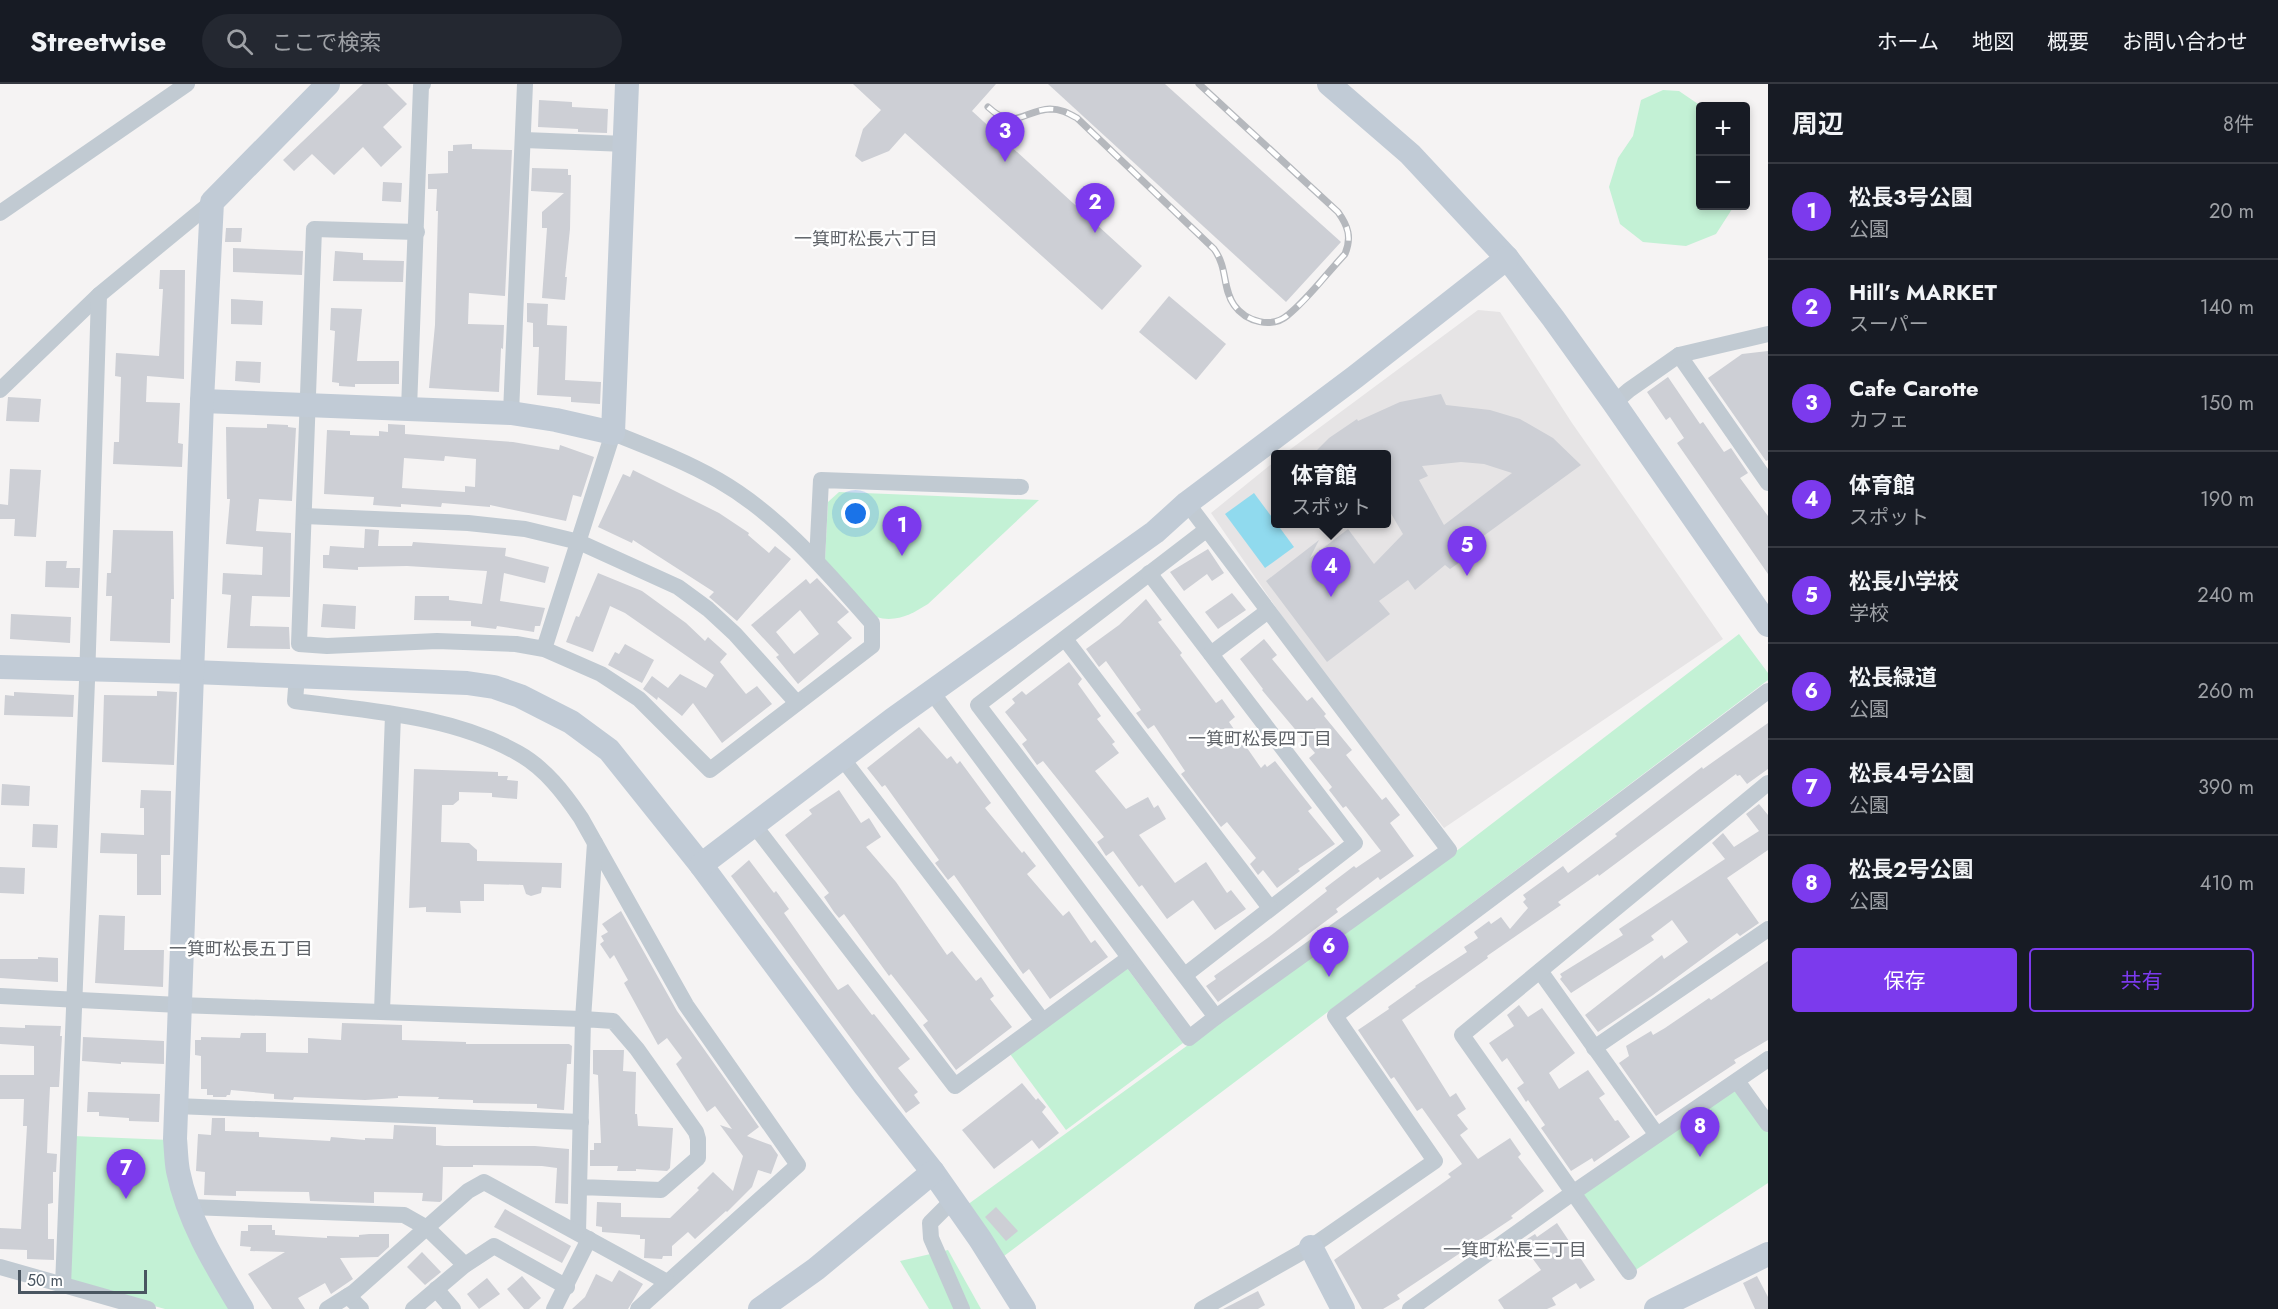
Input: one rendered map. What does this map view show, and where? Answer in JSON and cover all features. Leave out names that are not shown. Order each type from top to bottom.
[{"type":"street","points":[[0,213],[187,84]]},
{"type":"street","points":[[0,390],[99,294],[212,202],[328,84]]},
{"type":"street","points":[[409,409],[421,86],[423,84]]},
{"type":"street","points":[[512,413],[525,84]]},
{"type":"street","points":[[544,649],[613,433],[627,84]]},
{"type":"street","points":[[1329,84],[1410,154],[1507,258],[1553,318],[1768,625]]},
{"type":"street","points":[[524,140],[626,144]]},
{"type":"street","points":[[212,202],[202,401],[175,1139],[178,1172],[203,1241],[242,1309]]},
{"type":"street","points":[[202,401],[309,404],[512,413],[613,433],[660,452],[718,480],[752,503],[817,561],[872,623],[872,646],[710,770],[639,699],[601,674],[544,649],[516,644],[437,641],[327,646],[299,644],[309,404],[314,229],[417,232]]},
{"type":"street","points":[[701,865],[931,691],[1155,532],[1187,503],[1355,377],[1507,258]]},
{"type":"street","points":[[63,1286],[99,294]]},
{"type":"street","points":[[1614,404],[1629,390],[1679,355],[1768,334]]},
{"type":"street","points":[[1679,355],[1768,483]]},
{"type":"street","points":[[817,561],[821,480],[1021,487]]},
{"type":"street","points":[[931,691],[1189,1038],[1449,850],[1187,503]]},
{"type":"street","points":[[304,516],[468,523],[525,529],[579,542],[678,587],[693,598],[735,634],[797,703]]},
{"type":"street","points":[[1206,530],[978,705],[1216,1017]]},
{"type":"street","points":[[1149,573],[1355,843],[1185,975]]},
{"type":"street","points":[[1211,654],[1268,610]]},
{"type":"street","points":[[1065,639],[1270,908]]},
{"type":"street","points":[[0,668],[193,672],[467,683],[494,687],[520,696],[571,722],[609,750],[701,865],[933,1172],[1024,1309]]},
{"type":"street","points":[[297,676],[295,700],[393,715],[466,731],[518,753],[548,776],[565,794],[595,843],[686,1005],[798,1165],[638,1309]]},
{"type":"street","points":[[1202,1309],[1311,1247],[1435,1161],[1335,1016],[1768,691]]},
{"type":"street","points":[[382,1011],[393,715]]},
{"type":"street","points":[[842,758],[1042,1021]]},
{"type":"street","points":[[1629,1272],[1462,1035],[1768,783]]},
{"type":"street","points":[[754,825],[955,1086],[1129,958]]},
{"type":"street","points":[[554,1309],[567,1287],[584,1236],[579,1187],[583,1020],[595,843]]},
{"type":"street","points":[[1594,1048],[1768,929]]},
{"type":"street","points":[[1540,971],[1657,1135]]},
{"type":"street","points":[[0,996],[613,1021],[637,1049],[696,1132],[698,1158],[661,1190],[579,1187]]},
{"type":"street","points":[[1410,1309],[1574,1192],[1768,1059]]},
{"type":"street","points":[[1737,1081],[1768,1124]]},
{"type":"street","points":[[176,1106],[581,1122]]},
{"type":"street","points":[[760,1309],[816,1269],[933,1172]]},
{"type":"street","points":[[327,1309],[348,1296],[468,1191],[484,1182],[667,1282]]},
{"type":"street","points":[[953,1200],[930,1223],[931,1238],[962,1309]]},
{"type":"street","points":[[190,1207],[404,1215],[427,1228],[465,1265]]},
{"type":"street","points":[[413,1309],[465,1265],[494,1246],[567,1287]]},
{"type":"street","points":[[1311,1247],[1343,1309]]},
{"type":"street","points":[[1656,1309],[1768,1254]]},
{"type":"street","points":[[0,1267],[148,1309]]},
{"type":"street","points":[[436,1289],[453,1309]]},
{"type":"street","points":[[348,1296],[361,1309]]},
{"type":"shaded area","points":[[1478,310],[1500,312],[1572,423],[1723,639],[1444,828],[1319,670],[1211,513],[1271,464],[1271,528],[1391,528],[1391,450],[1289,450]]},
{"type":"green space","points":[[1663,90],[1679,91],[1696,103],[1696,210],[1731,210],[1716,234],[1686,246],[1643,242],[1620,224],[1609,187],[1618,158],[1633,136],[1641,100]]},
{"type":"green space","points":[[839,492],[1039,500],[928,604],[910,614],[883,619],[876,617],[825,560],[828,502]]},
{"type":"green space","points":[[1739,634],[1768,673],[1768,680],[1004,1256],[967,1205],[1459,849]]},
{"type":"green space","points":[[1127,968],[1183,1043],[1066,1130],[1010,1054]]},
{"type":"green space","points":[[1735,1087],[1768,1132],[1768,1183],[1634,1271],[1581,1193]]},
{"type":"green space","points":[[73,1136],[170,1140],[237,1309],[165,1309],[67,1282]]},
{"type":"green space","points":[[948,1250],[981,1309],[929,1309],[900,1261]]},
{"type":"water","points":[[1254,493],[1271,516],[1271,528],[1280,528],[1294,547],[1265,568],[1225,514]]},
{"type":"building","points":[[363,84],[387,84],[407,104],[383,127],[402,147],[381,167],[363,147],[334,175],[312,154],[294,171],[283,160]]},
{"type":"building","points":[[853,84],[996,84],[972,111],[1142,266],[1102,310],[905,133],[889,151],[862,162],[855,156],[863,129],[881,110]]},
{"type":"building","points":[[1048,84],[1165,84],[1341,242],[1286,302]]},
{"type":"building","points":[[539,100],[572,102],[572,107],[608,109],[607,133],[538,127]]},
{"type":"building","points":[[472,144],[472,149],[512,150],[505,296],[469,293],[468,324],[504,325],[499,392],[429,388],[435,325],[438,211],[436,211],[437,189],[428,189],[428,174],[448,173],[448,151],[453,151],[453,145]]},
{"type":"building","points":[[532,168],[568,169],[568,175],[571,175],[565,300],[542,298],[547,228],[542,228],[542,212],[564,193],[531,191]]},
{"type":"building","points":[[383,182],[402,183],[401,202],[382,201]]},
{"type":"building","points":[[226,228],[242,228],[241,242],[225,242]]},
{"type":"building","points":[[233,248],[303,251],[302,275],[233,272]]},
{"type":"building","points":[[335,251],[363,253],[363,260],[404,261],[403,282],[333,281]]},
{"type":"building","points":[[160,270],[185,270],[184,379],[147,376],[146,402],[180,403],[178,443],[183,444],[182,467],[113,464],[114,442],[119,442],[121,377],[115,376],[116,353],[159,356],[163,289],[159,289]]},
{"type":"building","points":[[1169,296],[1226,344],[1196,380],[1139,332]]},
{"type":"building","points":[[231,299],[263,301],[262,325],[231,324]]},
{"type":"building","points":[[527,303],[548,304],[547,325],[567,326],[565,380],[601,382],[600,404],[571,402],[571,397],[537,395],[539,347],[533,347],[533,323],[527,322]]},
{"type":"building","points":[[331,308],[362,309],[357,361],[399,361],[399,384],[355,384],[355,387],[339,386],[339,383],[332,382],[335,331],[330,330]]},
{"type":"building","points":[[1768,351],[1768,460],[1766,461],[1708,378],[1742,354]]},
{"type":"building","points":[[236,361],[261,362],[260,383],[235,381]]},
{"type":"building","points":[[1668,377],[1700,424],[1703,422],[1724,452],[1731,448],[1748,473],[1740,478],[1768,516],[1768,574],[1677,443],[1684,438],[1670,417],[1666,420],[1647,392]]},
{"type":"building","points":[[1441,394],[1446,405],[1490,410],[1520,419],[1553,438],[1581,465],[1482,537],[1486,544],[1450,569],[1445,565],[1415,590],[1408,580],[1379,601],[1390,614],[1327,662],[1266,581],[1319,540],[1310,558],[1348,529],[1374,564],[1403,534],[1391,514],[1391,450],[1317,450],[1329,438],[1357,419],[1358,421],[1400,402]],"holes":[[[1461,462],[1484,464],[1512,473],[1444,525],[1419,480],[1428,476],[1422,466]]]},
{"type":"building","points":[[8,397],[41,399],[39,422],[6,421]]},
{"type":"building","points":[[267,424],[288,425],[288,427],[296,428],[292,501],[259,499],[256,531],[291,533],[290,597],[252,596],[250,626],[289,627],[290,649],[227,648],[231,595],[222,594],[223,573],[262,575],[263,547],[226,544],[230,499],[227,499],[226,427],[267,428]]},
{"type":"building","points":[[388,424],[405,425],[405,434],[513,442],[559,450],[560,445],[594,457],[581,497],[573,495],[566,521],[490,505],[490,507],[442,503],[441,507],[401,504],[401,507],[373,505],[374,497],[324,494],[327,430],[350,431],[350,435],[379,436],[379,431],[388,432]],"holes":[[[445,456],[476,459],[475,487],[465,486],[465,492],[402,488],[404,458],[444,461]]]},
{"type":"building","points":[[10,469],[41,470],[36,537],[14,536],[15,519],[0,519],[0,504],[8,505]]},
{"type":"building","points":[[633,470],[719,513],[749,533],[748,535],[769,553],[775,546],[791,559],[737,621],[709,597],[714,592],[633,540],[632,543],[598,527],[623,474],[630,477]]},
{"type":"building","points":[[365,529],[379,530],[378,546],[412,546],[413,542],[506,548],[505,556],[549,567],[545,583],[504,573],[500,601],[545,608],[540,626],[535,626],[534,632],[497,626],[496,629],[471,626],[471,621],[414,620],[415,596],[449,596],[449,600],[482,604],[487,571],[407,566],[358,567],[358,570],[323,568],[323,555],[329,555],[330,546],[364,548]]},
{"type":"building","points":[[113,530],[173,531],[174,599],[171,599],[170,643],[110,641],[112,596],[106,596],[107,573],[111,573]]},
{"type":"building","points":[[1208,549],[1224,573],[1212,581],[1207,574],[1184,591],[1170,572]]},
{"type":"building","points":[[46,561],[67,561],[66,568],[80,568],[79,588],[45,587]]},
{"type":"building","points":[[598,573],[642,591],[686,623],[705,641],[708,637],[727,654],[720,662],[746,694],[757,686],[772,704],[722,743],[693,703],[682,716],[658,697],[657,700],[643,689],[652,676],[668,688],[680,674],[706,688],[714,675],[625,613],[610,606],[593,652],[566,642],[576,616],[579,617]]},
{"type":"building","points":[[817,578],[849,612],[837,622],[852,638],[798,684],[776,657],[779,655],[751,625],[806,579],[810,584]],"holes":[[[800,610],[819,634],[794,654],[776,632]]]},
{"type":"building","points":[[1232,593],[1246,610],[1218,629],[1205,612]]},
{"type":"building","points":[[1146,599],[1162,620],[1158,622],[1182,653],[1180,655],[1216,703],[1222,699],[1235,717],[1229,722],[1261,768],[1275,761],[1312,808],[1308,811],[1335,844],[1298,869],[1300,871],[1277,888],[1263,870],[1258,875],[1250,864],[1256,858],[1227,822],[1221,827],[1181,774],[1185,771],[1154,725],[1148,729],[1136,713],[1141,710],[1106,661],[1099,667],[1086,649],[1119,625]]},
{"type":"building","points":[[323,604],[356,606],[355,629],[321,627]]},
{"type":"building","points":[[11,614],[71,617],[70,643],[10,639]]},
{"type":"building","points":[[1264,639],[1277,655],[1272,659],[1307,701],[1312,697],[1326,714],[1324,716],[1352,750],[1346,755],[1382,800],[1386,797],[1400,815],[1390,823],[1414,856],[1380,880],[1378,877],[1336,909],[1338,912],[1218,1002],[1206,986],[1216,979],[1214,976],[1269,937],[1327,891],[1325,888],[1354,866],[1356,868],[1381,851],[1346,806],[1343,808],[1329,790],[1332,787],[1309,758],[1315,753],[1262,690],[1240,659]]},
{"type":"building","points":[[625,644],[654,660],[642,683],[608,665],[615,652],[619,654]]},
{"type":"building","points":[[1069,662],[1082,679],[1078,684],[1101,716],[1097,719],[1115,742],[1112,744],[1119,753],[1095,771],[1126,809],[1148,797],[1154,808],[1158,805],[1166,819],[1139,835],[1175,883],[1206,862],[1227,893],[1231,890],[1246,909],[1215,930],[1193,900],[1167,919],[1142,885],[1139,887],[1113,851],[1106,856],[1097,842],[1104,837],[1043,761],[1037,765],[1022,744],[1027,740],[1005,712],[1015,703],[1012,699],[1022,691],[1026,695]]},
{"type":"building","points":[[157,691],[177,692],[174,765],[102,762],[104,695],[157,696]]},
{"type":"building","points":[[14,692],[74,695],[73,717],[4,715],[5,695],[14,696]]},
{"type":"building","points":[[1768,723],[1768,769],[1747,784],[1740,775],[1736,774],[1599,876],[1598,874],[1558,902],[1561,905],[1487,956],[1488,958],[1402,1020],[1450,1097],[1456,1093],[1466,1109],[1457,1115],[1468,1129],[1460,1135],[1478,1159],[1510,1138],[1521,1154],[1518,1157],[1544,1191],[1511,1216],[1513,1218],[1397,1295],[1400,1299],[1383,1309],[1362,1309],[1334,1260],[1451,1177],[1448,1174],[1462,1164],[1422,1108],[1417,1111],[1394,1077],[1391,1079],[1358,1030],[1389,1009],[1388,1007],[1415,986],[1467,952],[1464,947],[1478,938],[1474,932],[1489,921],[1491,924],[1501,917],[1510,929],[1528,908],[1523,902],[1526,899],[1523,895],[1563,866],[1568,873],[1702,767],[1703,769]]},
{"type":"building","points":[[919,727],[947,759],[951,756],[957,764],[960,761],[991,803],[985,808],[1022,853],[1024,851],[1036,866],[1027,874],[1063,916],[1069,911],[1091,943],[1095,940],[1108,957],[1050,999],[1029,969],[1023,974],[954,875],[948,880],[935,863],[939,860],[885,785],[882,787],[867,768]]},
{"type":"building","points":[[414,769],[498,772],[498,776],[508,776],[507,780],[518,781],[517,799],[492,797],[492,793],[459,792],[459,800],[453,805],[442,805],[441,842],[469,843],[477,850],[477,861],[562,863],[561,888],[542,887],[541,893],[531,896],[526,894],[523,885],[484,884],[484,901],[460,901],[461,913],[426,912],[426,907],[409,908]]},
{"type":"building","points":[[2,784],[30,786],[29,806],[1,805]]},
{"type":"building","points":[[141,790],[171,791],[170,855],[161,855],[161,895],[137,895],[137,854],[100,853],[101,833],[144,835],[144,808],[140,808]]},
{"type":"building","points":[[839,790],[861,823],[869,818],[881,837],[866,847],[896,882],[947,955],[952,951],[976,981],[981,977],[994,996],[990,999],[1012,1027],[956,1070],[923,1025],[928,1021],[891,974],[889,976],[844,914],[839,918],[834,912],[824,897],[829,893],[785,835],[812,814],[809,810]]},
{"type":"building","points":[[1759,804],[1768,815],[1768,850],[1727,878],[1759,923],[1740,936],[1737,933],[1598,1032],[1585,1015],[1662,955],[1664,959],[1688,942],[1672,920],[1651,936],[1654,940],[1571,993],[1560,979],[1562,977],[1560,974],[1623,935],[1619,929],[1725,859],[1712,843],[1723,833],[1734,847],[1759,831],[1746,814]]},
{"type":"building","points":[[33,824],[58,825],[57,848],[32,847]]},
{"type":"building","points":[[749,860],[789,909],[784,913],[838,990],[848,984],[910,1059],[898,1068],[918,1092],[914,1095],[920,1103],[906,1113],[731,876]]},
{"type":"building","points":[[0,867],[25,868],[24,894],[0,893]]},
{"type":"building","points":[[621,911],[677,1011],[759,1127],[747,1136],[771,1145],[778,1155],[771,1174],[758,1170],[752,1187],[727,1212],[695,1239],[688,1232],[672,1246],[672,1256],[663,1256],[662,1259],[644,1258],[645,1239],[640,1239],[640,1235],[602,1232],[602,1227],[596,1226],[597,1202],[621,1203],[621,1217],[670,1218],[699,1190],[697,1188],[713,1172],[733,1191],[743,1156],[720,1125],[732,1129],[715,1106],[707,1112],[676,1064],[682,1058],[667,1038],[658,1045],[624,983],[628,980],[614,955],[610,959],[600,944],[604,941],[601,936],[608,932],[602,924]]},
{"type":"building","points":[[99,915],[125,916],[124,950],[164,950],[163,987],[95,983]]},
{"type":"building","points":[[38,957],[58,958],[58,982],[0,978],[0,959],[38,959]]},
{"type":"building","points":[[1768,961],[1768,1040],[1734,1060],[1736,1063],[1656,1116],[1619,1063],[1629,1056],[1626,1046],[1651,1031],[1653,1035],[1665,1028]]},
{"type":"building","points":[[1519,1005],[1528,1017],[1542,1008],[1575,1053],[1549,1073],[1559,1089],[1588,1070],[1605,1094],[1599,1098],[1630,1137],[1594,1162],[1592,1158],[1571,1171],[1541,1128],[1545,1125],[1517,1088],[1524,1083],[1507,1058],[1502,1062],[1489,1043],[1514,1026],[1507,1015]]},
{"type":"building","points":[[342,1023],[402,1025],[402,1040],[466,1042],[466,1044],[569,1044],[572,1046],[571,1064],[567,1064],[564,1110],[537,1108],[537,1104],[473,1103],[473,1100],[438,1099],[439,1097],[398,1096],[398,1098],[365,1100],[294,1097],[293,1100],[274,1099],[274,1094],[231,1090],[230,1095],[226,1097],[213,1097],[213,1095],[207,1095],[207,1089],[201,1089],[201,1056],[195,1055],[195,1040],[201,1040],[201,1037],[240,1038],[241,1033],[266,1033],[266,1052],[308,1053],[308,1038],[341,1040]]},
{"type":"building","points":[[25,1025],[61,1026],[59,1087],[50,1087],[47,1153],[57,1154],[56,1172],[53,1172],[53,1203],[48,1204],[48,1239],[54,1239],[54,1260],[27,1259],[27,1250],[0,1249],[0,1228],[21,1229],[27,1126],[23,1126],[24,1099],[0,1099],[0,1075],[34,1075],[34,1046],[0,1044],[0,1027],[25,1028]]},
{"type":"building","points":[[83,1037],[164,1041],[164,1064],[82,1061]]},
{"type":"building","points":[[593,1050],[624,1050],[623,1071],[636,1072],[635,1114],[637,1114],[638,1126],[673,1128],[670,1168],[667,1171],[636,1169],[636,1171],[617,1171],[618,1166],[590,1166],[590,1150],[594,1150],[594,1143],[601,1143],[598,1075],[593,1074]]},
{"type":"building","points":[[1022,1083],[1036,1100],[1038,1098],[1046,1107],[1042,1112],[1059,1133],[1039,1149],[1032,1140],[994,1169],[962,1130]]},
{"type":"building","points":[[88,1092],[160,1094],[159,1122],[129,1121],[129,1118],[99,1116],[99,1112],[87,1112]]},
{"type":"building","points":[[212,1118],[225,1118],[225,1131],[259,1132],[259,1137],[330,1141],[331,1137],[365,1140],[365,1138],[393,1139],[394,1125],[436,1127],[436,1145],[535,1146],[569,1149],[568,1204],[555,1203],[557,1168],[542,1166],[443,1167],[442,1200],[440,1202],[422,1201],[423,1193],[374,1192],[374,1203],[310,1201],[309,1192],[236,1191],[236,1196],[204,1195],[205,1172],[196,1171],[198,1134],[211,1135]]},
{"type":"building","points":[[996,1207],[1018,1231],[1006,1241],[985,1217]]},
{"type":"building","points":[[505,1209],[571,1246],[562,1263],[494,1227]]},
{"type":"building","points":[[1557,1223],[1595,1280],[1580,1289],[1576,1283],[1552,1298],[1556,1305],[1547,1309],[1504,1309],[1498,1300],[1541,1270],[1521,1243],[1535,1234],[1537,1237]]},
{"type":"building","points":[[248,1225],[272,1225],[275,1235],[327,1238],[327,1236],[359,1237],[359,1235],[369,1234],[389,1234],[389,1247],[378,1257],[340,1258],[353,1279],[331,1294],[325,1283],[298,1298],[305,1309],[272,1309],[248,1274],[285,1252],[250,1251],[251,1247],[240,1246],[241,1231],[248,1231]]},
{"type":"building","points":[[422,1252],[441,1272],[425,1285],[407,1267]]},
{"type":"building","points":[[619,1270],[643,1284],[628,1309],[572,1309],[585,1297],[596,1274],[612,1282]]},
{"type":"building","points":[[522,1276],[541,1298],[529,1309],[524,1309],[507,1289]]},
{"type":"building","points":[[1757,1276],[1768,1297],[1768,1309],[1755,1309],[1743,1283]]},
{"type":"building","points":[[487,1278],[500,1294],[479,1309],[467,1294]]},
{"type":"building","points":[[1258,1291],[1265,1305],[1258,1309],[1223,1309]]},
{"type":"railway","points":[[988,107],[1005,118],[1013,119],[1050,109],[1077,118],[1214,249],[1221,263],[1230,298],[1239,311],[1260,322],[1274,322],[1295,309],[1345,254],[1348,242],[1346,227],[1338,212],[1199,84]]},
{"type":"place","name":"Cafe Carotte","points":[[1005,162]]},
{"type":"place","name":"Hill’s MARKET","points":[[1095,233]]},
{"type":"place","name":"松長3号公園","points":[[902,556]]},
{"type":"place","name":"松長小学校","points":[[1467,576]]},
{"type":"place","name":"体育館","points":[[1331,597]]},
{"type":"place","name":"松長緑道","points":[[1329,977]]},
{"type":"place","name":"松長2号公園","points":[[1700,1157]]},
{"type":"place","name":"松長4号公園","points":[[126,1199]]},
{"type":"district","name":"一箕町松長六丁目","points":[[866,239]]},
{"type":"district","name":"一箕町松長四丁目","points":[[1260,739]]},
{"type":"district","name":"一箕町松長五丁目","points":[[241,949]]},
{"type":"district","name":"一箕町松長三丁目","points":[[1515,1250]]}]
